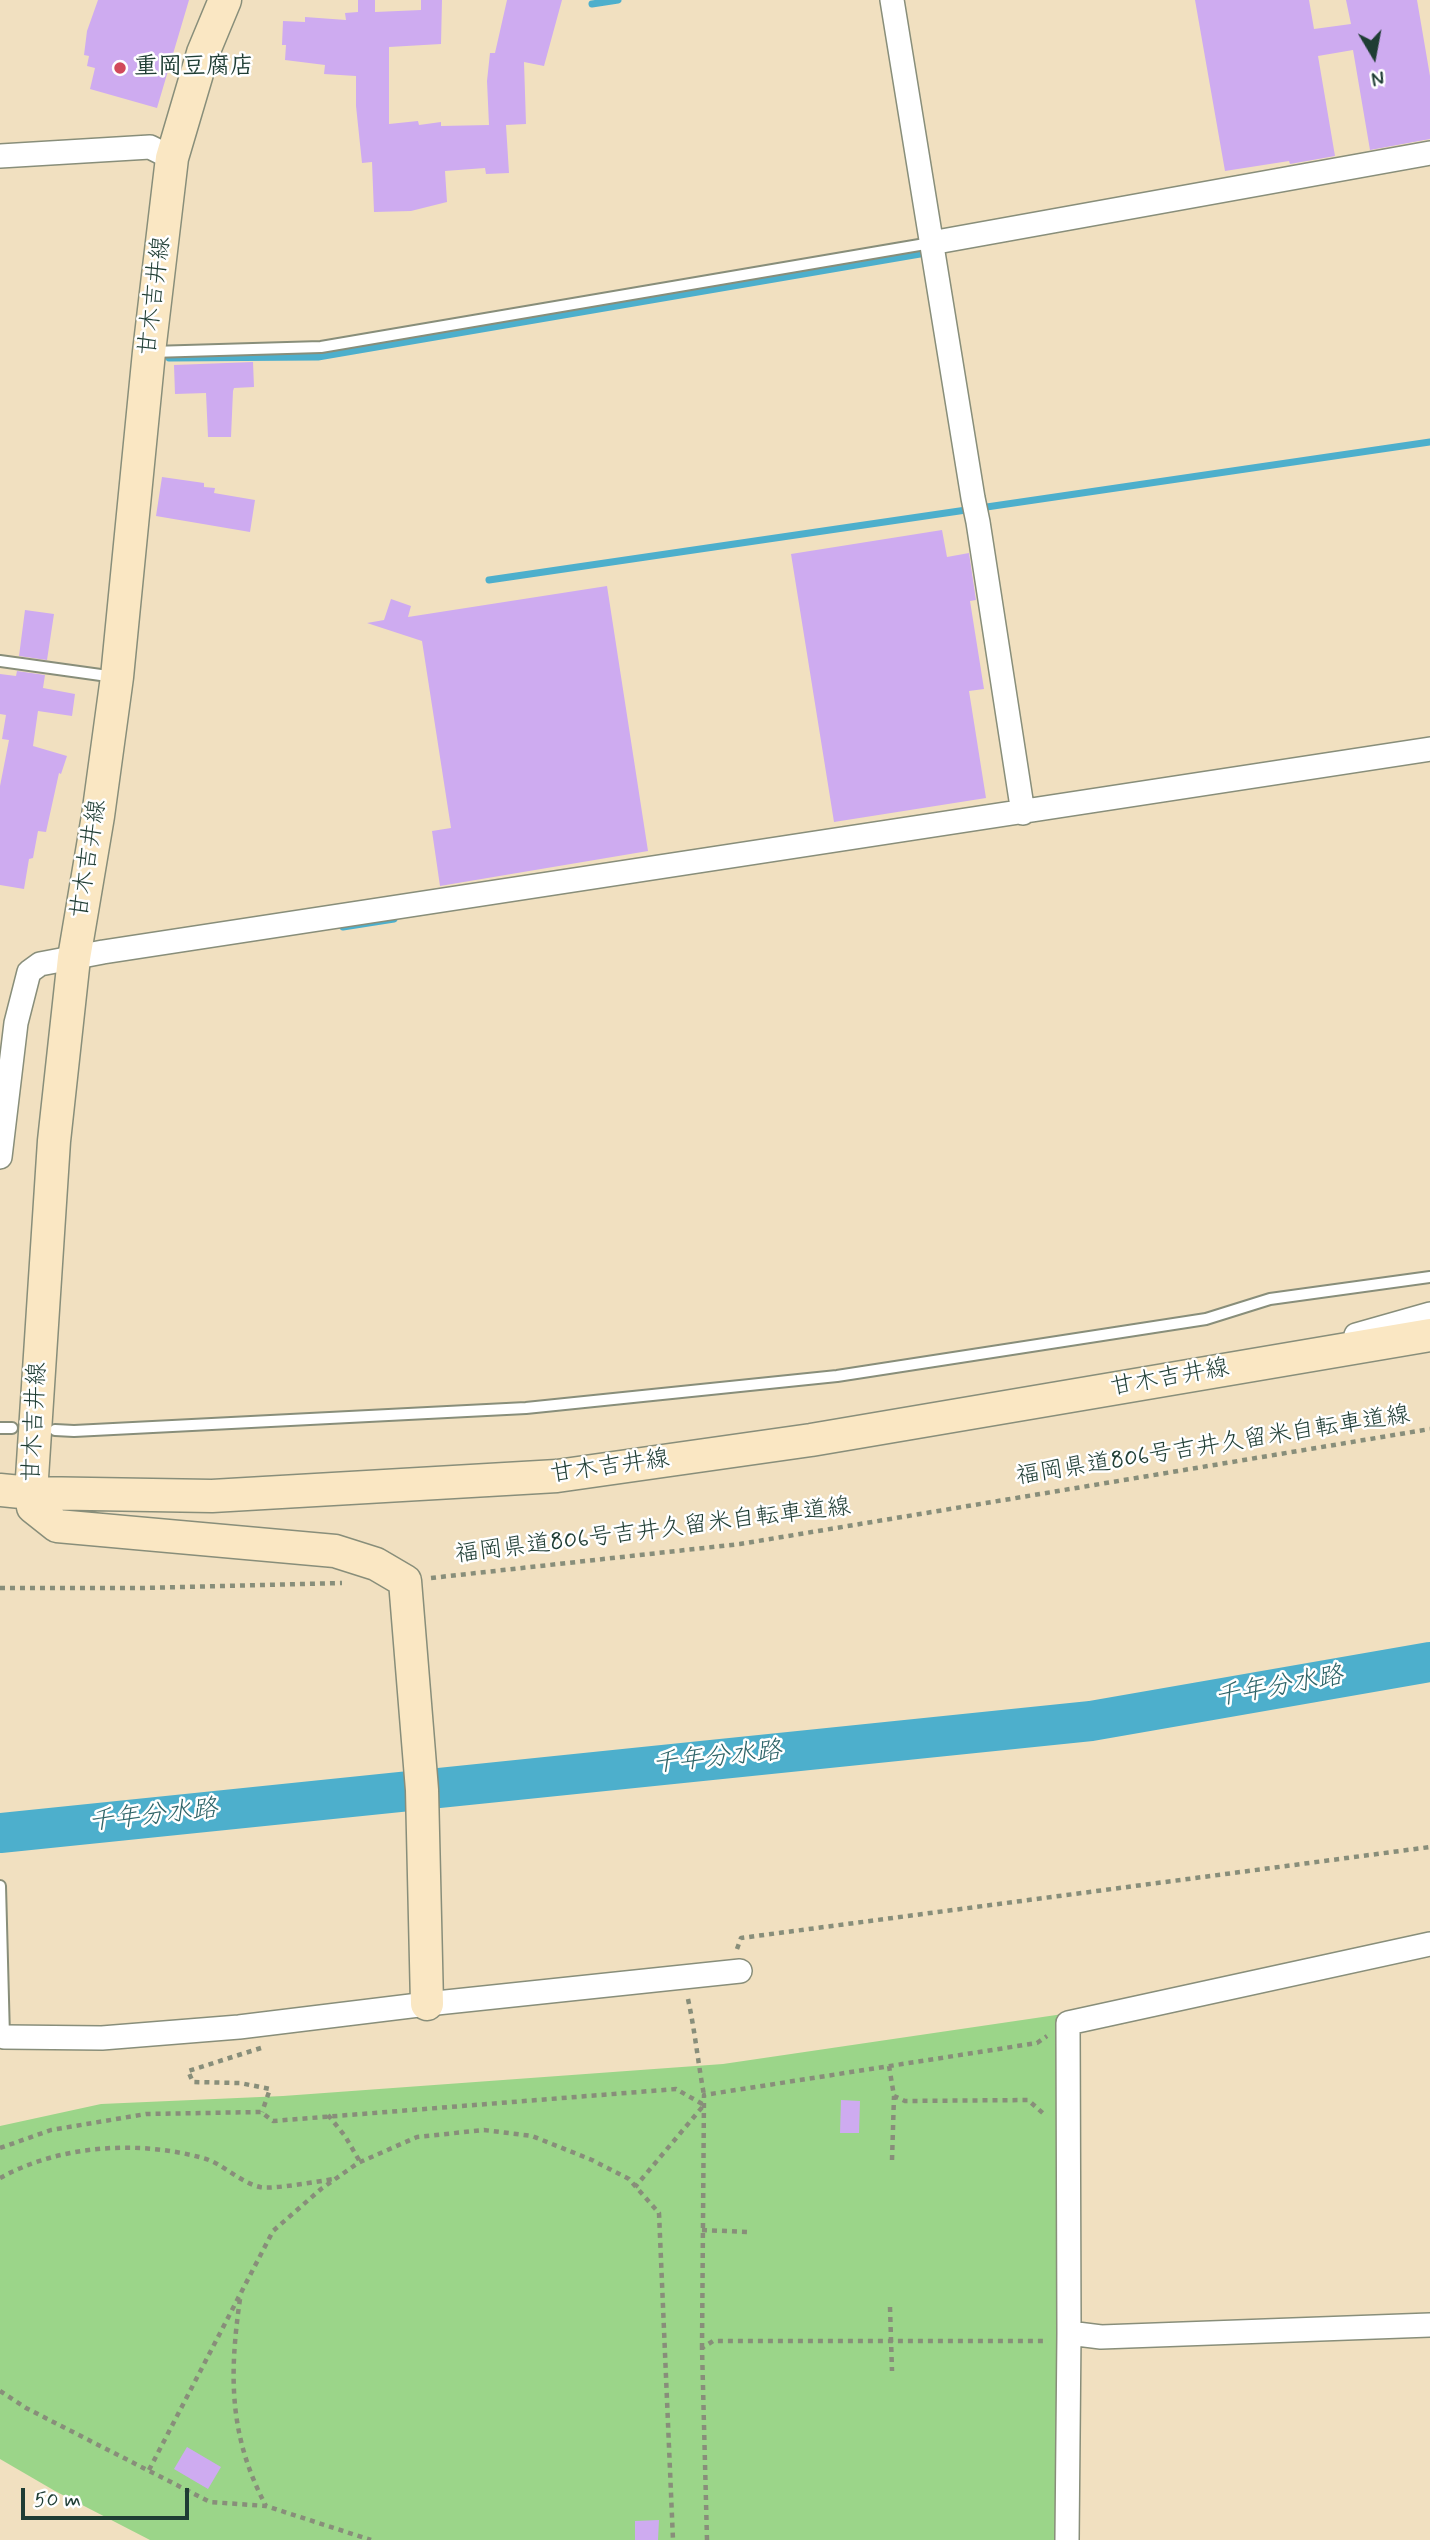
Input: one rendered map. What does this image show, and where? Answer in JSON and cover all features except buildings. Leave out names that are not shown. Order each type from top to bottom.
[{"type":"main road","name":"甘木吉井線","points":[[225,0],[203,53],[172,158],[149,352],[117,677],[98,816],[74,958],[15,1492],[212,1496],[557,1476],[811,1440],[1430,1335]]},
{"type":"main road","points":[[15,1492],[57,1526],[335,1552],[376,1564],[405,1581],[422,1790],[427,2004]]},
{"type":"street","points":[[892,0],[1023,813]]},
{"type":"street","points":[[0,156],[150,147],[172,158]]},
{"type":"street","points":[[931,243],[1430,153]]},
{"type":"street","points":[[0,1157],[8,1022],[29,972],[40,964],[103,952],[1430,749]]},
{"type":"street","points":[[1340,1350],[1348,1338],[1430,1314]]},
{"type":"street","points":[[1067,2540],[1055,2336],[1068,2022],[1430,1944]]},
{"type":"street","points":[[4,2037],[129,2035],[239,2027],[734,1971]]},
{"type":"street","points":[[1055,2336],[1430,2326]]},
{"type":"lane","points":[[149,352],[321,347],[931,243]]},
{"type":"lane","points":[[0,661],[117,677]]},
{"type":"lane","points":[[55,1430],[526,1408],[837,1376],[1206,1319],[1270,1299],[1430,1277]]},
{"type":"lane","points":[[0,1428],[12,1428]]},
{"type":"lane","points":[[0,1886],[4,2037]]},
{"type":"path","name":"福岡県道806号吉井久留米自転車道線","points":[[405,1581],[740,1544],[1430,1429]]},
{"type":"path","points":[[0,1588],[350,1583]]},
{"type":"path","points":[[734,1971],[741,1938],[1430,1847]]},
{"type":"path","points":[[684,1977],[696,2029],[696,2050],[704,2095],[702,2348],[706,2540]]},
{"type":"path","points":[[704,2095],[1037,2043],[1068,2022]]},
{"type":"path","points":[[261,2112],[270,2089],[240,2084],[193,2082],[188,2071],[266,2047]]},
{"type":"path","points":[[889,2066],[894,2095],[891,2160]]},
{"type":"path","points":[[0,2147],[51,2130],[146,2114],[261,2112],[273,2121],[676,2089],[704,2105]]},
{"type":"path","points":[[894,2095],[905,2101],[1028,2100],[1043,2112],[1046,2120]]},
{"type":"path","points":[[635,2187],[704,2105]]},
{"type":"path","points":[[328,2115],[345,2136],[360,2162]]},
{"type":"path","points":[[149,2470],[273,2231],[321,2189],[360,2162],[417,2137],[484,2130],[532,2136],[592,2160],[629,2179],[659,2213],[673,2540]]},
{"type":"path","points":[[0,2178],[18,2168],[73,2151],[142,2147],[205,2158],[260,2188],[335,2179]]},
{"type":"path","points":[[702,2230],[748,2232]]},
{"type":"path","points":[[240,2294],[232,2351],[235,2414],[250,2475],[266,2506]]},
{"type":"path","points":[[890,2308],[892,2371]]},
{"type":"path","points":[[702,2348],[713,2341],[891,2341],[1055,2336]]},
{"type":"path","points":[[0,2391],[26,2408],[209,2502],[266,2506],[371,2540]]},
{"type":"green space","points":[[1063,2014],[1060,2540],[150,2540],[0,2459],[0,2126],[101,2104],[283,2096],[723,2064]]},
{"type":"waterway","points":[[592,4],[618,0]]},
{"type":"waterway","points":[[169,358],[318,357],[920,254]]},
{"type":"waterway","points":[[489,580],[1430,442]]},
{"type":"waterway","points":[[343,927],[394,919]]},
{"type":"waterway","name":"千年分水路","points":[[0,1833],[1091,1721],[1430,1662]]},
{"type":"place","name":"重岡豆腐店","points":[[120,68]]}]
